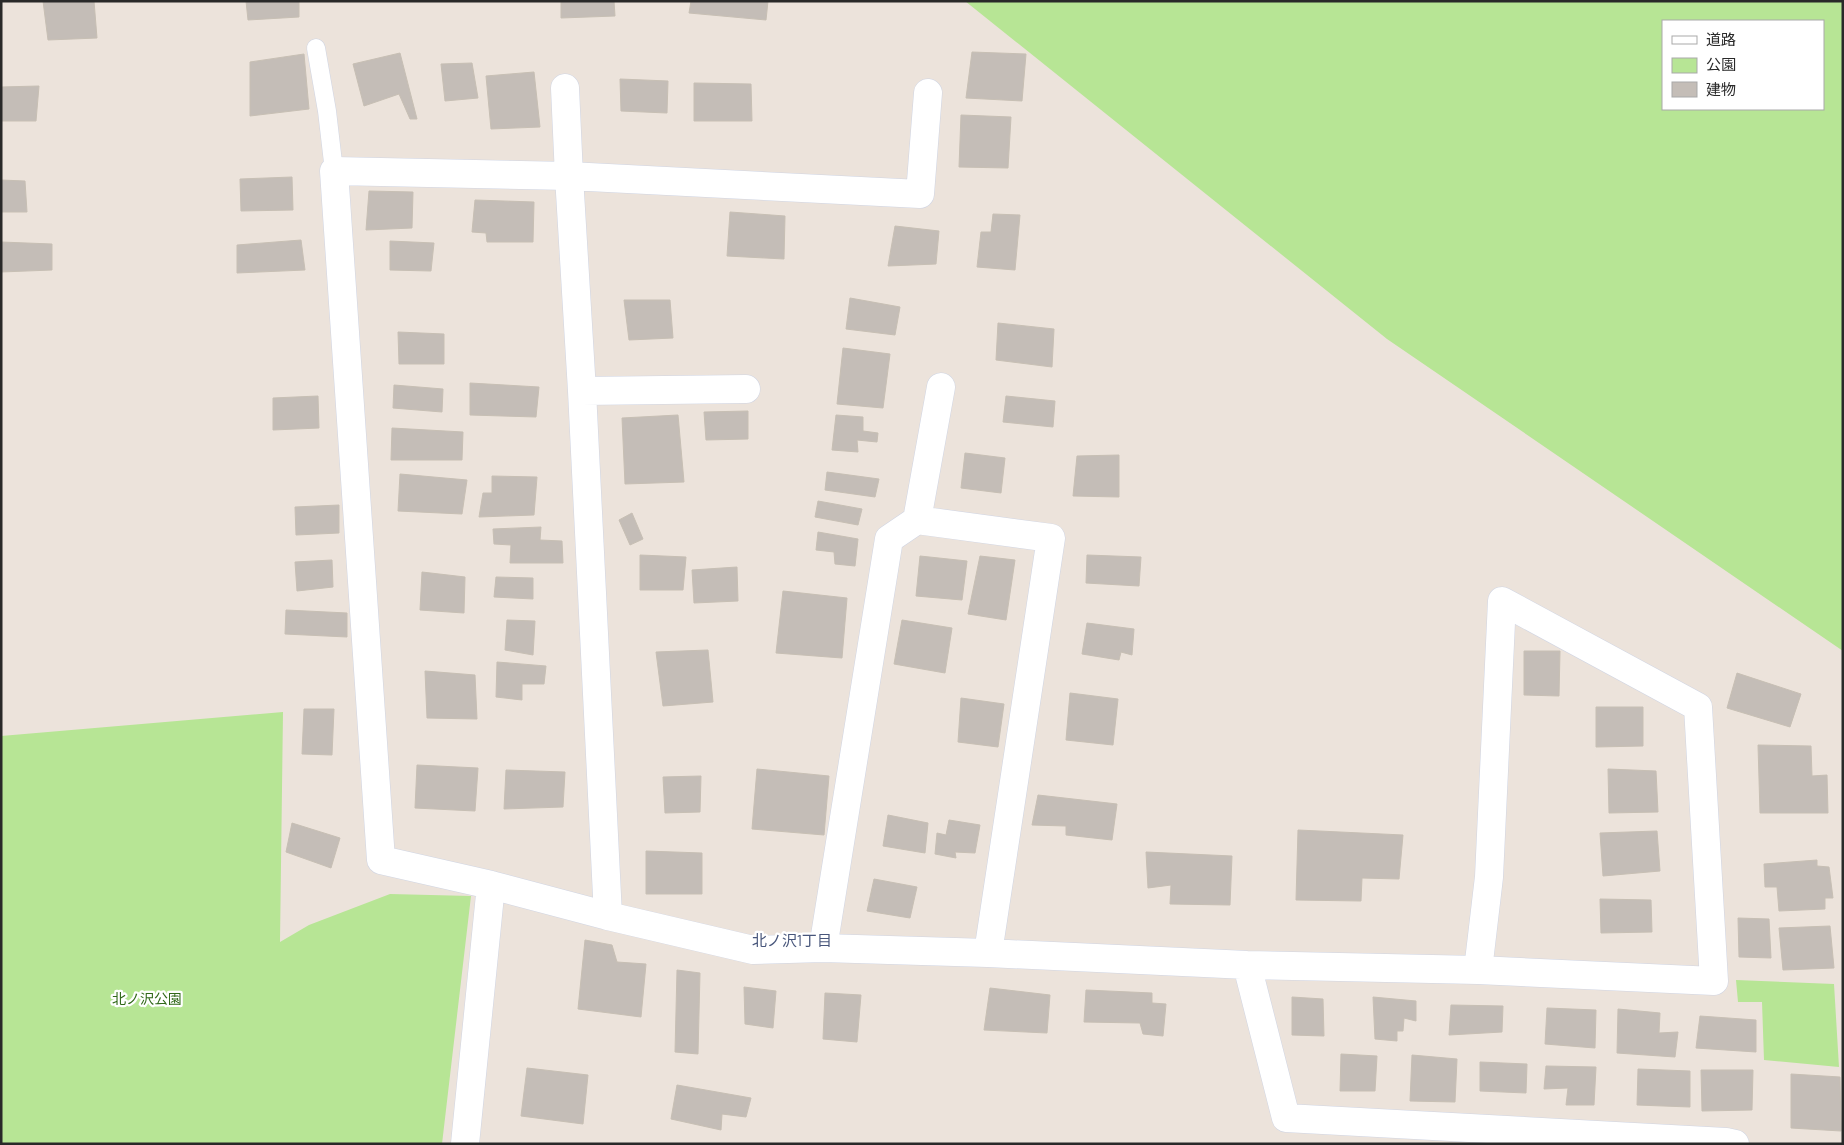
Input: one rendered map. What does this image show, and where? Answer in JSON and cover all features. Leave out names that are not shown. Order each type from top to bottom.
[{"type":"street","points":[[565,88],[608,916]]},
{"type":"street","points":[[928,93],[920,194],[569,176],[334,171],[381,860],[491,885],[608,916],[753,950],[823,948],[988,953],[1247,965],[1478,970],[1714,981],[1698,707],[1502,601],[1490,877],[1478,970]]},
{"type":"street","points":[[917,520],[941,387]]},
{"type":"street","points":[[582,391],[746,389]]},
{"type":"street","points":[[823,948],[889,539],[917,520],[1051,538],[988,953]]},
{"type":"street","points":[[466,1144],[491,885]]},
{"type":"street","points":[[1247,965],[1286,1118],[1735,1144]]},
{"type":"lane","points":[[316,48],[327,110],[334,171]]},
{"type":"green space","points":[[965,1],[1843,1],[1843,651],[1387,339]]},
{"type":"green space","name":"北ノ沢公園","points":[[283,712],[280,942],[309,925],[390,894],[471,896],[442,1144],[1,1144],[1,736]]},
{"type":"green space","points":[[1736,980],[1834,984],[1839,1067],[1764,1060],[1762,1002],[1738,1002]]},
{"type":"building","points":[[43,1],[94,1],[97,38],[48,40]]},
{"type":"building","points":[[246,1],[299,1],[299,17],[248,20]]},
{"type":"building","points":[[561,1],[614,1],[615,16],[561,18]]},
{"type":"building","points":[[691,1],[768,1],[766,20],[689,13]]},
{"type":"building","points":[[972,52],[1026,54],[1022,101],[966,98]]},
{"type":"building","points":[[400,53],[417,119],[410,119],[399,94],[364,106],[353,64]]},
{"type":"building","points":[[304,54],[309,109],[250,116],[250,62]]},
{"type":"building","points":[[472,63],[478,98],[445,101],[441,64]]},
{"type":"building","points":[[534,72],[540,127],[491,129],[486,76]]},
{"type":"building","points":[[620,79],[668,81],[667,113],[621,111]]},
{"type":"building","points":[[694,83],[751,84],[752,121],[694,121]]},
{"type":"building","points":[[39,86],[36,121],[1,121],[1,87]]},
{"type":"building","points":[[961,115],[1011,117],[1008,168],[959,167]]},
{"type":"building","points":[[292,177],[293,210],[241,211],[240,179]]},
{"type":"building","points":[[1,180],[25,181],[27,212],[1,212]]},
{"type":"building","points":[[369,191],[413,192],[412,228],[366,230]]},
{"type":"building","points":[[475,200],[534,202],[533,242],[487,242],[486,233],[472,232]]},
{"type":"building","points":[[730,212],[785,216],[784,259],[727,256]]},
{"type":"building","points":[[993,214],[1020,215],[1015,270],[977,267],[981,232],[991,232]]},
{"type":"building","points":[[895,226],[939,231],[936,264],[888,266]]},
{"type":"building","points":[[301,240],[305,270],[237,273],[237,245]]},
{"type":"building","points":[[390,241],[434,243],[431,271],[390,270]]},
{"type":"building","points":[[1,242],[52,244],[52,270],[1,272]]},
{"type":"building","points":[[850,298],[900,307],[895,335],[846,329]]},
{"type":"building","points":[[624,300],[670,300],[673,338],[629,340]]},
{"type":"building","points":[[998,323],[1054,329],[1052,367],[996,360]]},
{"type":"building","points":[[398,332],[444,334],[444,364],[399,364]]},
{"type":"building","points":[[843,348],[890,354],[883,408],[837,404]]},
{"type":"building","points":[[470,383],[539,387],[536,417],[470,415]]},
{"type":"building","points":[[394,385],[443,389],[442,412],[393,408]]},
{"type":"building","points":[[318,396],[319,428],[273,430],[273,398]]},
{"type":"building","points":[[1006,396],[1055,401],[1053,427],[1003,422]]},
{"type":"building","points":[[748,411],[748,439],[706,440],[704,412]]},
{"type":"building","points":[[678,415],[684,482],[625,484],[622,418]]},
{"type":"building","points":[[836,415],[863,417],[863,431],[878,433],[877,442],[857,440],[858,452],[832,450]]},
{"type":"building","points":[[392,428],[463,432],[462,460],[391,460]]},
{"type":"building","points":[[965,453],[1005,458],[1001,493],[961,488]]},
{"type":"building","points":[[1119,455],[1119,497],[1073,496],[1077,456]]},
{"type":"building","points":[[827,472],[879,479],[875,497],[825,490]]},
{"type":"building","points":[[400,474],[467,480],[462,514],[398,511]]},
{"type":"building","points":[[492,476],[537,477],[534,515],[479,517],[483,493],[492,493]]},
{"type":"building","points":[[818,501],[862,509],[858,525],[815,517]]},
{"type":"building","points":[[339,505],[339,533],[296,535],[295,507]]},
{"type":"building","points":[[632,513],[643,539],[630,545],[619,520]]},
{"type":"building","points":[[541,527],[540,540],[562,541],[563,563],[510,563],[511,545],[494,544],[493,529]]},
{"type":"building","points":[[818,532],[858,539],[855,566],[835,564],[834,552],[816,550]]},
{"type":"building","points":[[640,555],[686,557],[683,590],[640,590]]},
{"type":"building","points":[[1087,555],[1141,557],[1139,586],[1086,583]]},
{"type":"building","points":[[920,556],[967,561],[962,600],[916,596]]},
{"type":"building","points":[[980,556],[1015,560],[1006,620],[968,614]]},
{"type":"building","points":[[332,560],[333,587],[297,591],[295,562]]},
{"type":"building","points":[[737,567],[738,601],[694,603],[692,570]]},
{"type":"building","points":[[422,572],[465,577],[464,613],[420,610]]},
{"type":"building","points":[[496,577],[533,578],[533,599],[494,597]]},
{"type":"building","points":[[783,591],[847,598],[842,658],[776,653]]},
{"type":"building","points":[[286,610],[347,613],[347,637],[285,634]]},
{"type":"building","points":[[507,620],[535,621],[533,655],[505,650]]},
{"type":"building","points":[[902,620],[952,628],[945,673],[894,664]]},
{"type":"building","points":[[1087,623],[1134,629],[1132,655],[1121,652],[1119,660],[1082,654]]},
{"type":"building","points":[[708,650],[713,702],[663,706],[656,652]]},
{"type":"building","points":[[1524,651],[1560,651],[1559,696],[1524,695]]},
{"type":"building","points":[[497,662],[546,666],[544,684],[522,684],[522,700],[496,697]]},
{"type":"building","points":[[425,671],[475,675],[477,719],[427,718]]},
{"type":"building","points":[[1737,673],[1801,694],[1790,727],[1727,708]]},
{"type":"building","points":[[1070,693],[1118,699],[1113,745],[1066,740]]},
{"type":"building","points":[[961,698],[1004,704],[998,747],[958,742]]},
{"type":"building","points":[[1596,707],[1643,707],[1643,746],[1596,747]]},
{"type":"building","points":[[304,709],[334,709],[332,755],[302,754]]},
{"type":"building","points":[[1758,745],[1811,746],[1812,776],[1827,775],[1828,813],[1760,813]]},
{"type":"building","points":[[417,765],[478,768],[475,811],[415,808]]},
{"type":"building","points":[[757,769],[829,776],[824,835],[752,829]]},
{"type":"building","points":[[1608,769],[1656,771],[1658,812],[1609,813]]},
{"type":"building","points":[[506,770],[565,772],[563,807],[504,809]]},
{"type":"building","points":[[701,776],[700,812],[665,813],[663,777]]},
{"type":"building","points":[[1038,795],[1117,804],[1112,840],[1066,835],[1066,826],[1032,825]]},
{"type":"building","points":[[888,815],[928,823],[925,853],[883,846]]},
{"type":"building","points":[[949,820],[980,825],[975,853],[955,852],[956,858],[935,854],[937,833],[946,835]]},
{"type":"building","points":[[292,823],[340,838],[331,868],[286,852]]},
{"type":"building","points":[[1298,830],[1403,835],[1399,879],[1362,878],[1361,901],[1296,900]]},
{"type":"building","points":[[1657,831],[1660,871],[1603,876],[1600,833]]},
{"type":"building","points":[[646,851],[702,853],[702,894],[646,894]]},
{"type":"building","points":[[1146,852],[1232,856],[1230,905],[1170,904],[1171,885],[1148,888]]},
{"type":"building","points":[[1817,860],[1817,866],[1829,867],[1833,898],[1825,898],[1825,909],[1779,911],[1777,887],[1765,887],[1764,864]]},
{"type":"building","points":[[874,879],[917,887],[910,918],[867,911]]},
{"type":"building","points":[[1600,899],[1651,900],[1652,932],[1601,933]]},
{"type":"building","points":[[1738,918],[1769,919],[1771,958],[1739,957]]},
{"type":"building","points":[[1830,926],[1834,968],[1783,970],[1779,928]]},
{"type":"building","points":[[585,940],[612,945],[617,962],[646,964],[641,1017],[578,1009]]},
{"type":"building","points":[[677,970],[700,973],[698,1054],[675,1052]]},
{"type":"building","points":[[744,987],[776,991],[773,1028],[745,1024]]},
{"type":"building","points":[[990,988],[1050,995],[1047,1033],[984,1030]]},
{"type":"building","points":[[1086,990],[1152,993],[1152,1003],[1166,1004],[1163,1036],[1143,1034],[1140,1023],[1084,1022]]},
{"type":"building","points":[[825,993],[861,995],[857,1042],[823,1039]]},
{"type":"building","points":[[1292,997],[1323,999],[1324,1036],[1292,1035]]},
{"type":"building","points":[[1373,997],[1416,1001],[1416,1021],[1404,1018],[1403,1031],[1397,1031],[1397,1041],[1375,1039]]},
{"type":"building","points":[[1451,1005],[1503,1006],[1502,1032],[1449,1035]]},
{"type":"building","points":[[1547,1008],[1596,1010],[1595,1048],[1545,1044]]},
{"type":"building","points":[[1618,1009],[1660,1013],[1659,1033],[1678,1032],[1675,1057],[1617,1053]]},
{"type":"building","points":[[1700,1016],[1756,1020],[1756,1052],[1696,1048]]},
{"type":"building","points":[[1341,1054],[1377,1056],[1375,1091],[1340,1091]]},
{"type":"building","points":[[1412,1055],[1457,1059],[1455,1102],[1410,1101]]},
{"type":"building","points":[[1480,1062],[1527,1064],[1526,1093],[1480,1091]]},
{"type":"building","points":[[1546,1066],[1596,1067],[1594,1105],[1566,1105],[1568,1088],[1544,1089]]},
{"type":"building","points":[[527,1068],[588,1075],[583,1124],[521,1116]]},
{"type":"building","points":[[1638,1069],[1690,1071],[1690,1107],[1637,1105]]},
{"type":"building","points":[[1701,1070],[1753,1070],[1752,1110],[1702,1111]]},
{"type":"building","points":[[1791,1074],[1840,1077],[1841,1131],[1791,1128]]},
{"type":"building","points":[[677,1085],[751,1098],[746,1117],[722,1114],[721,1130],[671,1119]]},
{"type":"district","name":"北ノ沢1丁目","points":[[792,940]]}]
